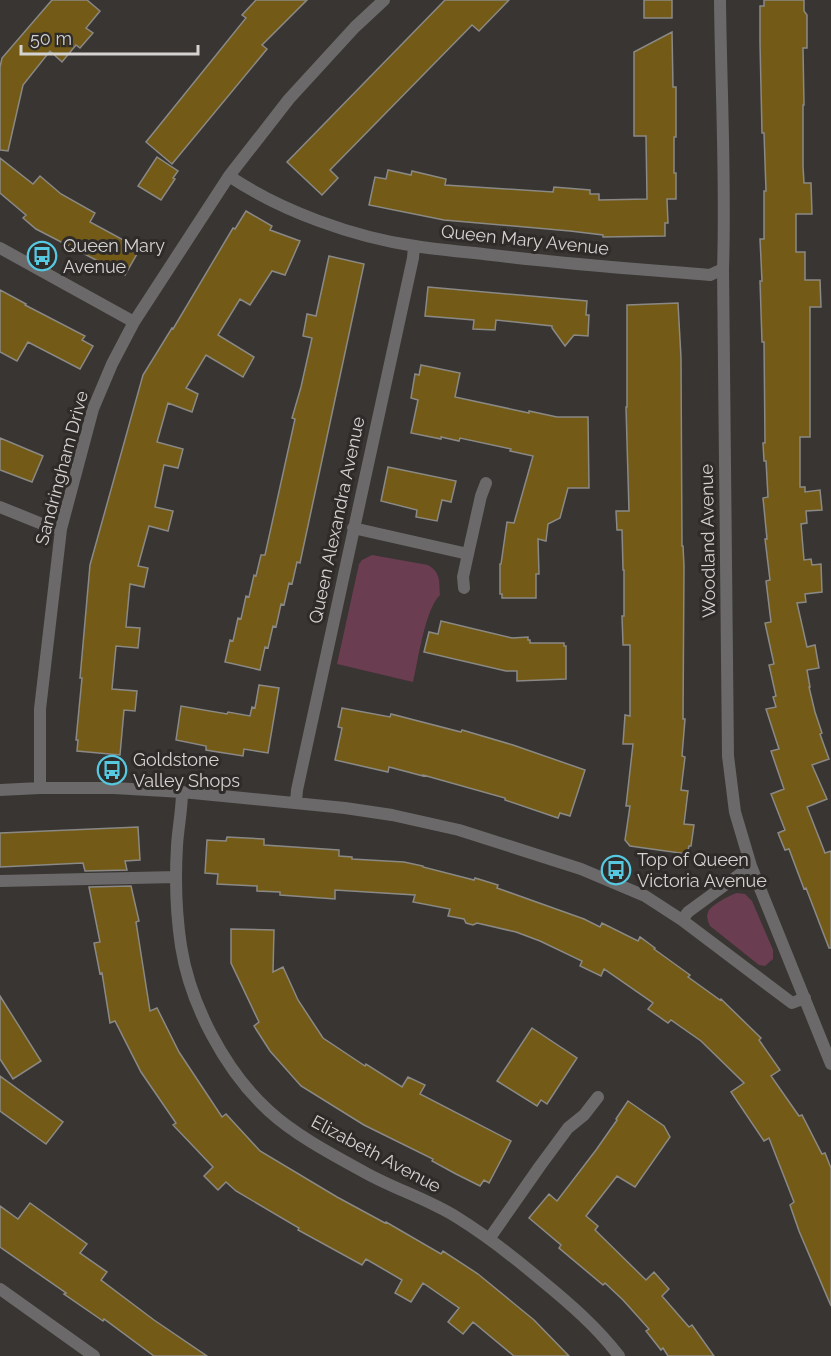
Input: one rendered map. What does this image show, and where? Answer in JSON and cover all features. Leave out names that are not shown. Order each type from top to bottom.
[{"type":"street","name":"Sandringham Drive","points":[[40,788],[40,710],[61,529],[93,409],[112,364],[134,322],[229,176],[289,99],[355,27],[384,0]]},
{"type":"street","name":"Woodland Avenue","points":[[720,0],[728,756],[735,812],[752,866],[831,1064]]},
{"type":"street","name":"Queen Mary Avenue","points":[[229,176],[271,200],[318,221],[367,236],[414,246],[541,261],[710,275],[723,270]]},
{"type":"street","name":"Queen Alexandra Avenue","points":[[296,802],[414,246]]},
{"type":"street","points":[[0,248],[134,322]]},
{"type":"street","points":[[464,588],[463,577],[486,483]]},
{"type":"street","points":[[0,507],[61,529]]},
{"type":"street","points":[[353,528],[468,554]]},
{"type":"street","points":[[0,790],[114,788],[182,792],[336,806],[392,815],[459,830],[571,866],[645,896],[682,920],[792,1003],[806,998]]},
{"type":"street","name":"Elizabeth Avenue","points":[[182,792],[176,877],[181,949],[195,997],[219,1046],[250,1091],[291,1129],[365,1173],[457,1217],[489,1239],[588,1320],[619,1356]]},
{"type":"street","points":[[682,920],[688,912],[752,866]]},
{"type":"street","points":[[0,881],[176,877]]},
{"type":"street","points":[[489,1239],[568,1128],[584,1116],[598,1097]]},
{"type":"street","points":[[0,1289],[94,1356]]},
{"type":"shaded area","points":[[372,555],[428,565],[435,571],[438,578],[440,595],[426,623],[413,682],[337,664],[359,564]]},
{"type":"shaded area","points":[[737,893],[745,894],[752,901],[773,950],[773,959],[765,966],[759,965],[710,926],[707,916],[710,909]]},
{"type":"building","points":[[52,0],[87,0],[100,11],[86,28],[93,33],[80,48],[76,45],[62,62],[50,51],[23,85],[8,151],[0,150],[0,67],[2,58]]},
{"type":"building","points":[[256,0],[307,0],[262,45],[267,49],[172,164],[146,142],[246,18],[242,15]]},
{"type":"building","points":[[445,0],[509,0],[479,31],[472,25],[330,170],[338,178],[322,195],[287,162]]},
{"type":"building","points":[[644,0],[672,0],[672,18],[644,18]]},
{"type":"building","points":[[764,0],[804,0],[804,11],[807,15],[807,48],[803,48],[803,166],[804,183],[811,183],[812,214],[796,214],[796,252],[805,252],[805,280],[820,280],[821,307],[810,307],[810,437],[800,437],[800,487],[805,487],[805,492],[820,490],[822,510],[806,511],[807,523],[801,524],[804,560],[811,559],[812,565],[821,564],[822,592],[805,594],[806,602],[797,603],[807,647],[815,645],[819,668],[807,670],[809,687],[822,733],[820,734],[829,759],[812,765],[827,799],[807,807],[825,853],[831,851],[831,948],[829,948],[789,849],[785,850],[778,833],[785,830],[771,794],[784,789],[771,751],[779,749],[766,709],[776,707],[773,697],[776,696],[769,665],[774,664],[765,623],[771,622],[766,581],[770,580],[763,498],[768,497],[763,443],[765,443],[764,342],[762,342],[760,281],[762,281],[760,239],[764,239],[764,191],[766,191],[760,43],[760,6],[764,6]]},
{"type":"building","points":[[672,32],[673,87],[676,87],[674,173],[676,173],[676,199],[667,199],[668,223],[665,223],[665,236],[603,237],[603,235],[570,231],[444,220],[369,205],[375,177],[386,179],[388,170],[411,175],[412,171],[446,179],[445,185],[553,192],[554,187],[590,190],[590,194],[599,194],[599,200],[647,199],[646,136],[634,136],[634,52]]},
{"type":"building","points":[[157,157],[178,171],[161,200],[138,186]]},
{"type":"building","points":[[0,158],[33,184],[40,176],[61,194],[95,213],[90,222],[129,243],[126,249],[137,254],[125,275],[36,229],[23,218],[26,215],[0,193]]},
{"type":"building","points":[[246,211],[272,226],[270,230],[300,241],[285,275],[272,271],[250,305],[240,299],[218,335],[254,357],[243,377],[206,355],[186,388],[198,394],[192,412],[168,403],[157,442],[183,449],[178,468],[164,465],[155,507],[173,511],[168,531],[149,526],[138,566],[148,568],[144,587],[130,584],[126,627],[140,628],[138,648],[116,646],[112,689],[137,691],[135,711],[124,710],[120,755],[77,751],[82,678],[80,678],[90,565],[143,375],[233,228],[235,229]]},
{"type":"building","points":[[329,256],[364,264],[300,563],[297,562],[292,584],[289,583],[284,605],[281,604],[276,627],[273,626],[268,648],[265,647],[260,670],[225,662],[230,640],[233,641],[238,618],[241,619],[246,596],[249,597],[261,555],[265,555],[295,419],[292,418],[312,338],[303,336],[307,314],[316,316]]},
{"type":"building","points":[[428,287],[587,301],[588,336],[574,335],[565,346],[552,326],[496,320],[495,330],[473,329],[474,320],[425,316]]},
{"type":"building","points":[[0,290],[85,336],[82,340],[93,346],[80,369],[28,342],[17,361],[0,352]]},
{"type":"building","points":[[678,303],[681,358],[684,566],[683,719],[685,719],[682,756],[685,757],[681,790],[688,791],[684,824],[694,825],[691,846],[687,854],[630,846],[625,840],[630,806],[626,806],[633,744],[623,744],[625,715],[630,716],[630,645],[623,645],[622,530],[617,530],[616,511],[629,511],[626,407],[627,305]]},
{"type":"building","points":[[421,365],[460,373],[455,397],[529,413],[529,411],[557,417],[588,417],[589,488],[568,488],[560,518],[548,524],[546,541],[538,539],[539,574],[536,574],[536,598],[502,598],[500,594],[500,564],[507,522],[514,523],[533,456],[460,438],[459,441],[411,433],[418,400],[411,398],[415,374],[419,375]]},
{"type":"building","points":[[0,438],[43,456],[32,482],[0,470]]},
{"type":"building","points":[[388,467],[456,481],[451,502],[442,500],[437,521],[416,517],[417,510],[381,501]]},
{"type":"building","points":[[441,621],[512,638],[528,637],[530,643],[564,643],[566,646],[566,679],[517,681],[517,671],[506,671],[424,652],[429,632],[438,634]]},
{"type":"building","points":[[259,685],[279,688],[268,753],[244,749],[243,756],[206,750],[206,746],[176,740],[181,706],[250,716],[252,707],[255,708]]},
{"type":"building","points":[[342,708],[390,717],[391,714],[461,732],[462,730],[585,770],[570,816],[560,813],[558,818],[505,800],[505,798],[423,775],[389,767],[388,772],[335,760],[342,728],[338,727]]},
{"type":"building","points":[[138,827],[140,860],[125,861],[127,870],[85,871],[83,863],[0,867],[0,833]]},
{"type":"building","points":[[227,837],[264,839],[264,845],[339,850],[339,856],[352,857],[352,859],[404,862],[498,885],[497,888],[584,919],[600,927],[602,923],[638,941],[640,937],[690,975],[688,977],[721,999],[761,1038],[759,1040],[780,1070],[771,1076],[799,1116],[802,1115],[822,1154],[825,1153],[831,1168],[831,1306],[799,1231],[790,1205],[794,1202],[769,1138],[764,1141],[731,1092],[744,1083],[701,1041],[671,1020],[668,1023],[648,1009],[653,1003],[604,969],[601,976],[580,966],[582,961],[540,941],[516,932],[477,923],[473,925],[466,923],[464,919],[448,916],[450,909],[413,902],[415,895],[335,890],[335,899],[280,895],[280,892],[257,891],[257,886],[217,884],[218,874],[205,873],[207,840],[226,841]]},
{"type":"building","points":[[131,886],[139,921],[136,922],[150,1011],[157,1008],[179,1052],[222,1117],[226,1114],[260,1151],[337,1197],[441,1254],[443,1251],[478,1274],[534,1320],[569,1356],[514,1356],[473,1322],[463,1334],[448,1322],[459,1308],[423,1283],[411,1302],[395,1293],[402,1280],[366,1259],[362,1265],[298,1230],[299,1228],[236,1191],[226,1182],[218,1190],[204,1176],[213,1167],[173,1125],[176,1123],[141,1072],[115,1021],[110,1023],[102,973],[100,974],[94,943],[100,942],[89,887]]},
{"type":"building","points":[[231,929],[274,930],[273,972],[283,967],[298,1000],[323,1038],[402,1087],[408,1077],[425,1085],[420,1094],[511,1141],[489,1183],[484,1180],[480,1186],[456,1174],[432,1161],[433,1159],[364,1125],[301,1086],[270,1051],[254,1026],[259,1022],[231,963]]},
{"type":"building","points":[[0,996],[41,1061],[13,1079],[0,1059]]},
{"type":"building","points":[[532,1028],[577,1058],[547,1104],[541,1100],[537,1106],[497,1081]]},
{"type":"building","points":[[0,1076],[63,1122],[46,1144],[0,1111]]},
{"type":"building","points":[[628,1101],[664,1126],[670,1137],[635,1187],[617,1176],[586,1216],[598,1226],[595,1230],[646,1280],[654,1272],[669,1289],[662,1296],[689,1327],[692,1325],[714,1356],[668,1356],[646,1331],[649,1329],[623,1300],[605,1283],[603,1285],[559,1248],[561,1245],[529,1218],[549,1194],[557,1201],[596,1150]]},
{"type":"building","points":[[30,1203],[87,1244],[80,1253],[107,1272],[101,1280],[207,1356],[154,1356],[0,1247],[0,1206],[18,1219]]},
{"type":"place","name":"Queen Mary Avenue","points":[[42,256]]},
{"type":"place","name":"Goldstone Valley Shops","points":[[112,770]]},
{"type":"place","name":"Top of Queen Victoria Avenue","points":[[616,870]]}]
